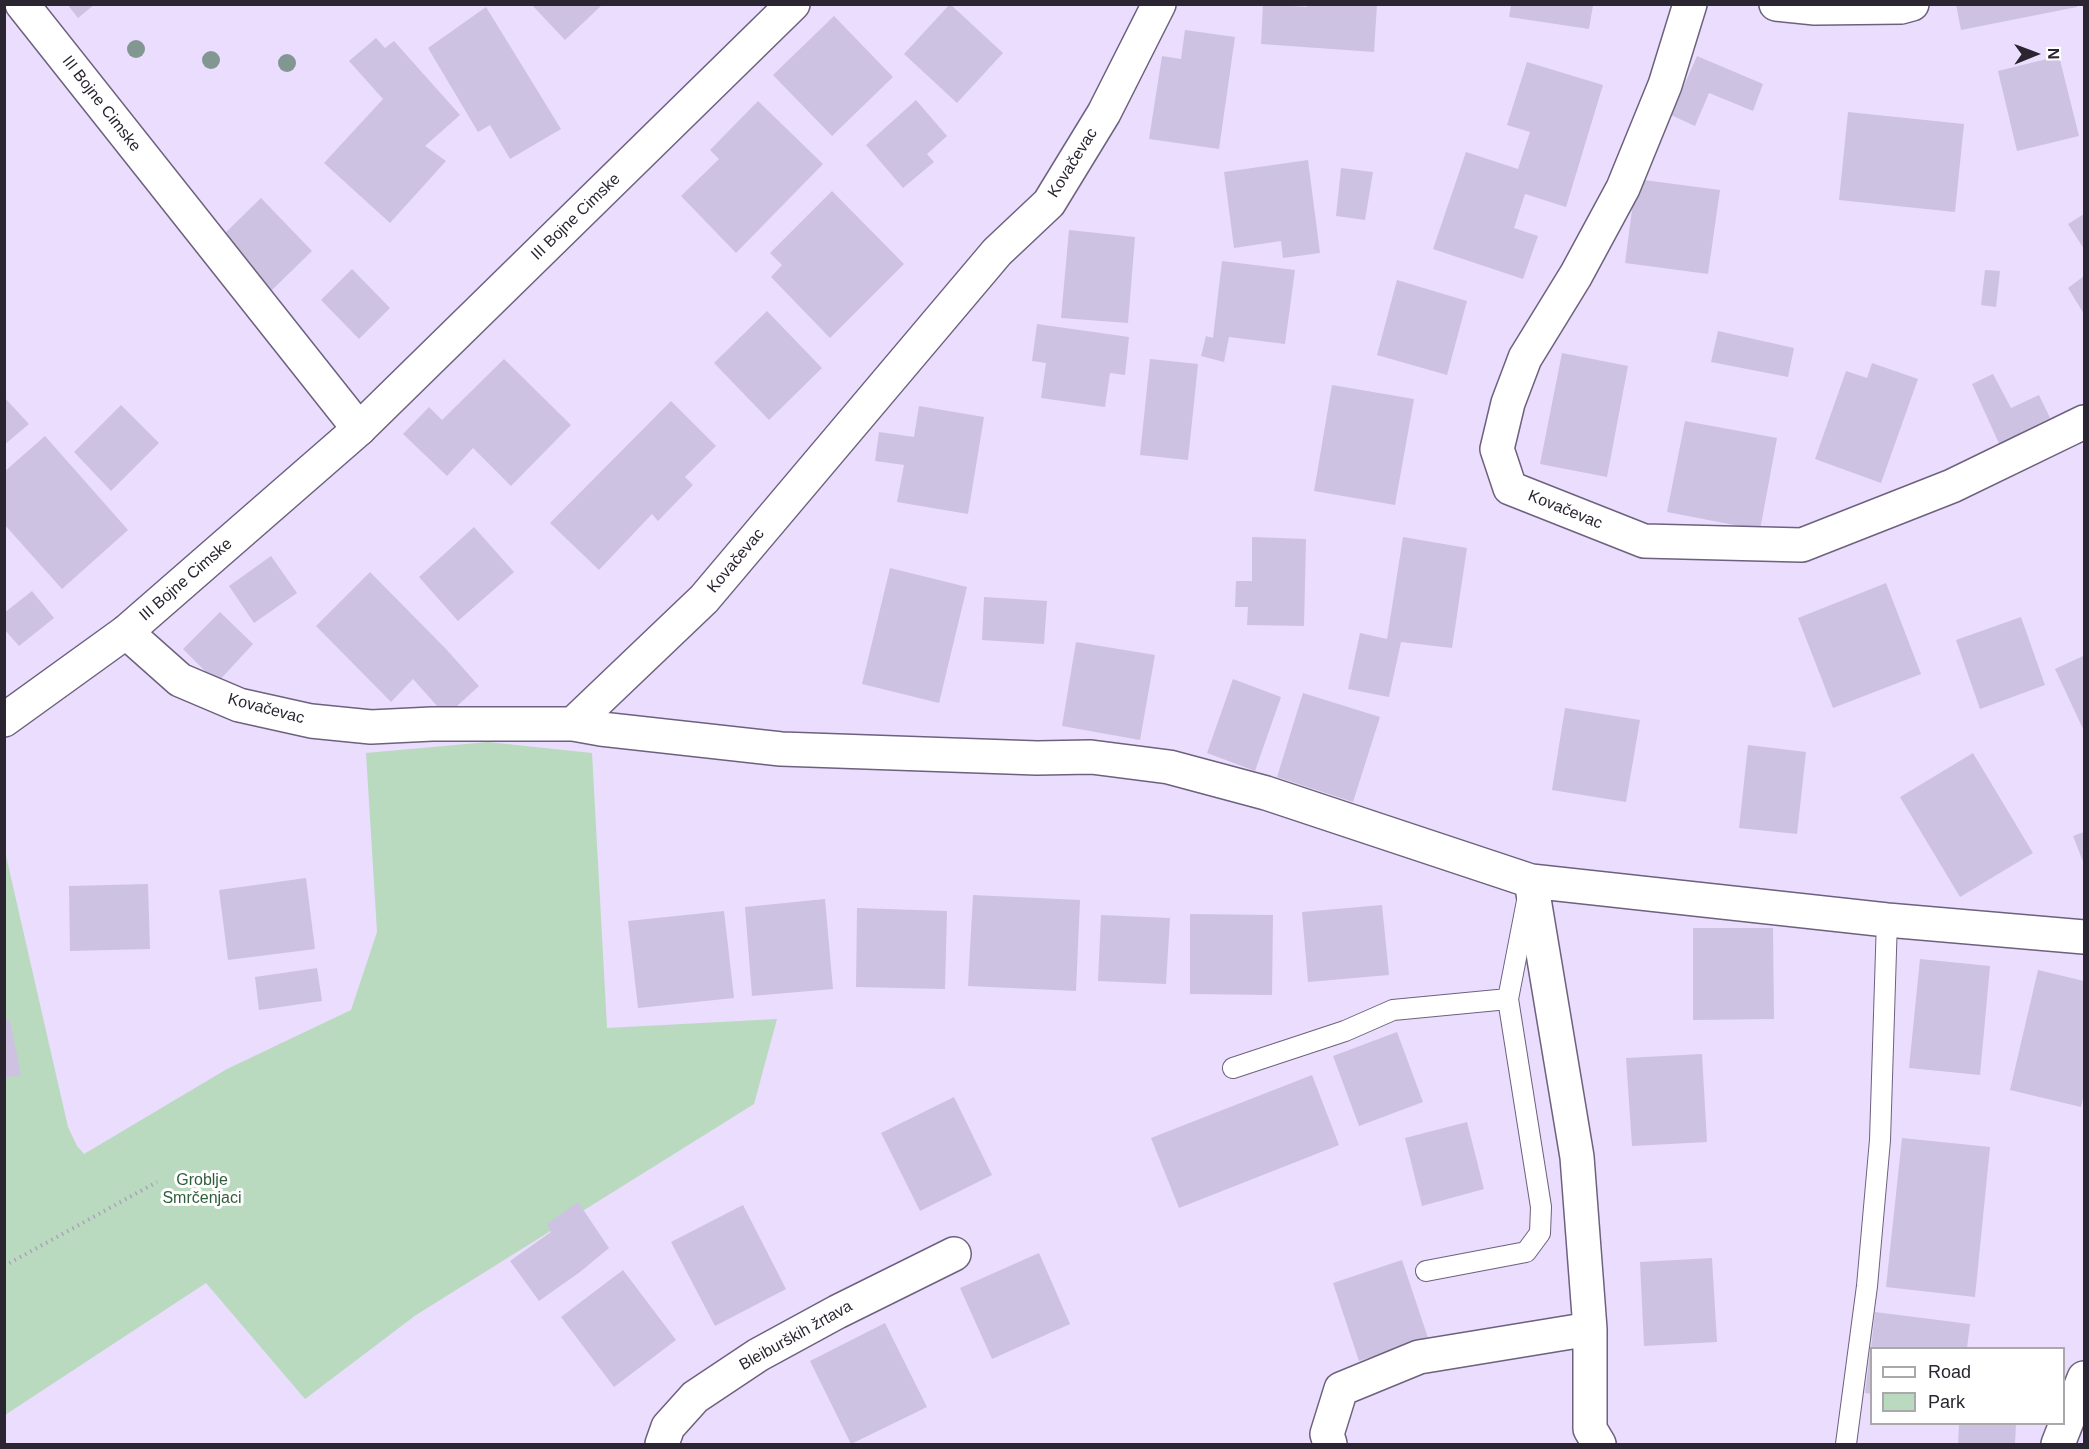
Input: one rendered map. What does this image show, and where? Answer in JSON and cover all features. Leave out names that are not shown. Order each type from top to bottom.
[{"type":"street","name":"III Bojne Cimske","points":[[22,4],[359,429]]},
{"type":"street","name":"III Bojne Cimske","points":[[4,720],[126,632],[359,429],[793,4]]},
{"type":"street","name":"Kovačevac","points":[[126,632],[180,680],[238,705],[311,721],[371,727],[432,724],[573,724],[704,599],[997,252],[1049,203],[1104,113],[1159,4]]},
{"type":"street","name":"Kovačevac","points":[[1690,4],[1665,85],[1623,188],[1576,274],[1525,358],[1508,403],[1497,449],[1510,488],[1644,541],[1802,545],[1952,486],[2085,422]]},
{"type":"street","points":[[1776,4],[1815,8],[1901,7],[1912,4]]},
{"type":"street","points":[[573,724],[781,749],[1037,758],[1090,757],[1169,767],[1266,793],[1531,881],[1887,920],[2085,937]]},
{"type":"street","points":[[1531,881],[1577,1157],[1590,1329],[1590,1429],[1599,1444]]},
{"type":"street","name":"Bleiburških žrtava","points":[[662,1444],[668,1427],[695,1396],[758,1355],[837,1312],[954,1254]]},
{"type":"street","points":[[1330,1444],[1327,1434],[1341,1389],[1419,1358],[1590,1329]]},
{"type":"street","points":[[2058,1444],[2085,1378]]},
{"type":"lane","points":[[1426,1271],[1526,1252],[1540,1233],[1541,1207],[1508,999],[1531,881]]},
{"type":"lane","points":[[1846,1444],[1867,1286],[1880,1140],[1887,920]]},
{"type":"lane","points":[[1233,1068],[1345,1031],[1393,1010],[1508,999]]},
{"type":"path","points":[[4,1266],[157,1182]]},
{"type":"green space","name":"Groblje Smrčenjaci","points":[[488,742],[592,753],[607,1028],[777,1019],[754,1104],[416,1315],[305,1399],[206,1283],[5,1415],[4,847],[68,1127],[77,1146],[84,1154],[227,1069],[351,1010],[377,932],[366,753]]},
{"type":"building","points":[[67,4],[95,4],[78,18]]},
{"type":"building","points":[[531,4],[603,4],[565,40]]},
{"type":"building","points":[[950,4],[1003,53],[957,103],[904,54]]},
{"type":"building","points":[[1263,4],[1307,7],[1307,4],[1377,4],[1374,52],[1261,44]]},
{"type":"building","points":[[1956,4],[2077,4],[2077,7],[1961,30]]},
{"type":"building","points":[[1511,5],[1593,5],[1589,29],[1509,17]]},
{"type":"building","points":[[486,7],[561,129],[510,159],[490,125],[478,132],[428,48]]},
{"type":"building","points":[[834,16],[893,77],[832,136],[773,75]]},
{"type":"building","points":[[1185,30],[1235,37],[1219,149],[1149,139],[1162,56],[1181,59]]},
{"type":"building","points":[[376,38],[385,48],[394,41],[460,115],[425,146],[446,161],[390,223],[324,163],[383,99],[349,61]]},
{"type":"building","points":[[1697,56],[1763,84],[1753,111],[1709,93],[1695,126],[1671,115]]},
{"type":"building","points":[[2059,56],[2079,136],[2017,151],[1998,71]]},
{"type":"building","points":[[1527,62],[1603,85],[1566,207],[1525,194],[1514,228],[1538,236],[1523,279],[1433,249],[1466,152],[1518,169],[1530,132],[1507,125]]},
{"type":"building","points":[[916,100],[947,136],[927,154],[934,162],[903,188],[866,145]]},
{"type":"building","points":[[758,101],[823,164],[736,253],[681,196],[719,159],[710,150]]},
{"type":"building","points":[[1848,112],[1964,124],[1955,212],[1839,200]]},
{"type":"building","points":[[1308,160],[1320,253],[1283,258],[1281,241],[1234,248],[1224,172]]},
{"type":"building","points":[[1341,168],[1373,172],[1365,220],[1336,216]]},
{"type":"building","points":[[1636,179],[1720,190],[1708,274],[1625,263]]},
{"type":"building","points":[[832,191],[904,264],[830,338],[771,277],[782,265],[770,253]]},
{"type":"building","points":[[261,198],[312,251],[271,291],[220,238]]},
{"type":"building","points":[[2084,214],[2084,249],[2068,224]]},
{"type":"building","points":[[1069,230],[1135,237],[1128,323],[1061,318]]},
{"type":"building","points":[[1222,261],[1295,270],[1285,344],[1229,337],[1224,362],[1201,356],[1206,336],[1213,338]]},
{"type":"building","points":[[352,269],[390,308],[359,339],[321,300]]},
{"type":"building","points":[[1985,270],[2000,271],[1996,307],[1981,305]]},
{"type":"building","points":[[2084,276],[2084,314],[2068,288]]},
{"type":"building","points":[[1397,280],[1467,301],[1447,375],[1377,355]]},
{"type":"building","points":[[767,311],[822,368],[769,420],[714,363]]},
{"type":"building","points":[[1037,324],[1129,337],[1125,375],[1110,373],[1105,407],[1041,398],[1046,363],[1032,361]]},
{"type":"building","points":[[1718,331],[1794,348],[1788,377],[1711,362]]},
{"type":"building","points":[[1562,353],[1628,366],[1607,477],[1540,464]]},
{"type":"building","points":[[504,359],[571,425],[511,486],[473,448],[447,476],[403,434],[429,407],[442,420]]},
{"type":"building","points":[[1150,359],[1198,364],[1188,460],[1140,455]]},
{"type":"building","points":[[1872,363],[1918,379],[1881,483],[1815,459],[1846,371],[1867,378]]},
{"type":"building","points":[[1993,374],[2011,408],[2039,395],[2050,418],[2022,432],[2002,450],[1972,384]]},
{"type":"building","points":[[1332,385],[1414,399],[1395,505],[1314,491]]},
{"type":"building","points":[[4,397],[29,424],[4,445]]},
{"type":"building","points":[[671,401],[716,446],[685,477],[693,485],[658,521],[652,514],[599,570],[550,523]]},
{"type":"building","points":[[121,405],[159,443],[111,491],[74,452]]},
{"type":"building","points":[[919,406],[984,417],[968,514],[897,502],[904,465],[875,461],[879,432],[914,437]]},
{"type":"building","points":[[1685,421],[1777,438],[1760,530],[1667,512]]},
{"type":"building","points":[[45,436],[128,530],[62,589],[4,524],[4,472]]},
{"type":"building","points":[[474,527],[514,572],[458,621],[419,577]]},
{"type":"building","points":[[1252,537],[1306,539],[1304,626],[1247,625],[1248,607],[1235,607],[1236,581],[1252,581]]},
{"type":"building","points":[[1403,537],[1467,548],[1452,648],[1401,642],[1389,697],[1348,689],[1360,633],[1387,639]]},
{"type":"building","points":[[271,556],[297,593],[254,623],[229,586]]},
{"type":"building","points":[[890,568],[967,587],[939,703],[862,684]]},
{"type":"building","points":[[370,572],[479,686],[446,716],[413,679],[391,702],[316,626]]},
{"type":"building","points":[[1886,583],[1921,674],[1833,708],[1798,618]]},
{"type":"building","points":[[32,591],[54,618],[19,646],[4,629],[4,613]]},
{"type":"building","points":[[984,597],[1047,601],[1044,644],[982,640]]},
{"type":"building","points":[[220,612],[253,644],[217,683],[183,649]]},
{"type":"building","points":[[2021,617],[2045,685],[1980,709],[1956,640]]},
{"type":"building","points":[[1076,642],[1155,655],[1140,740],[1062,726]]},
{"type":"building","points":[[2083,656],[2084,660],[2084,731],[2055,669]]},
{"type":"building","points":[[1233,679],[1281,697],[1255,771],[1207,753]]},
{"type":"building","points":[[1303,693],[1380,717],[1353,802],[1277,777]]},
{"type":"building","points":[[1565,708],[1640,720],[1626,802],[1552,790]]},
{"type":"building","points":[[1748,745],[1806,752],[1797,834],[1739,828]]},
{"type":"building","points":[[1973,753],[2033,853],[1960,897],[1900,797]]},
{"type":"building","points":[[2084,832],[2084,864],[2073,836]]},
{"type":"building","points":[[306,878],[315,949],[228,960],[219,890]]},
{"type":"building","points":[[148,884],[150,949],[70,951],[69,886]]},
{"type":"building","points":[[973,895],[1080,900],[1076,991],[968,986]]},
{"type":"building","points":[[825,899],[833,989],[752,996],[745,907]]},
{"type":"building","points":[[1382,905],[1389,975],[1308,982],[1302,912]]},
{"type":"building","points":[[857,908],[947,911],[945,989],[856,987]]},
{"type":"building","points":[[724,911],[734,998],[638,1008],[628,921]]},
{"type":"building","points":[[1190,914],[1273,915],[1272,995],[1190,994]]},
{"type":"building","points":[[1101,915],[1170,918],[1166,984],[1098,981]]},
{"type":"building","points":[[1693,928],[1773,928],[1774,1019],[1693,1020]]},
{"type":"building","points":[[1920,959],[1990,966],[1980,1075],[1909,1068]]},
{"type":"building","points":[[317,968],[322,1001],[259,1010],[255,977]]},
{"type":"building","points":[[2038,970],[2084,981],[2084,1094],[2081,1107],[2010,1090]]},
{"type":"building","points":[[10,1020],[21,1075],[4,1078],[4,1021]]},
{"type":"building","points":[[1397,1032],[1423,1102],[1359,1126],[1333,1056]]},
{"type":"building","points":[[1702,1054],[1707,1142],[1632,1146],[1626,1058]]},
{"type":"building","points":[[1312,1075],[1339,1145],[1179,1208],[1151,1138]]},
{"type":"building","points":[[954,1097],[992,1175],[920,1211],[881,1133]]},
{"type":"building","points":[[1467,1122],[1484,1189],[1422,1206],[1405,1138]]},
{"type":"building","points":[[1902,1138],[1990,1147],[1975,1297],[1886,1287]]},
{"type":"building","points":[[578,1202],[609,1248],[539,1301],[510,1261],[551,1232],[547,1224]]},
{"type":"building","points":[[743,1205],[786,1289],[715,1326],[671,1242]]},
{"type":"building","points":[[1039,1253],[1070,1324],[992,1359],[960,1288]]},
{"type":"building","points":[[1712,1258],[1717,1342],[1644,1346],[1640,1262]]},
{"type":"building","points":[[1402,1260],[1428,1338],[1359,1361],[1333,1283]]},
{"type":"building","points":[[623,1270],[676,1340],[614,1387],[561,1317]]},
{"type":"building","points":[[1875,1312],[1970,1324],[1967,1347],[1871,1347]]},
{"type":"building","points":[[885,1323],[927,1407],[851,1444],[810,1361]]},
{"type":"building","points":[[1870,1352],[1870,1394],[1865,1393]]},
{"type":"building","points":[[1959,1425],[2016,1425],[2015,1444],[1958,1444]]}]
